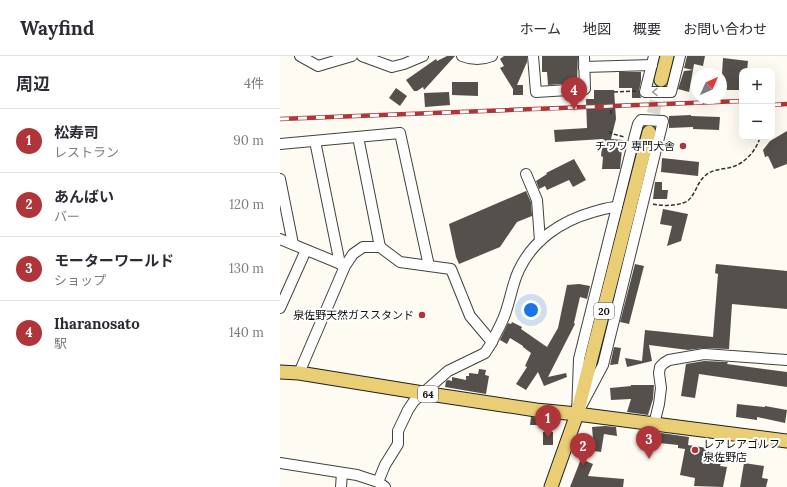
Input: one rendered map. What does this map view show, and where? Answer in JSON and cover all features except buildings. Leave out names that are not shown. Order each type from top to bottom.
[{"type":"main road","points":[[661,80],[667,56]]},
{"type":"main road","name":"20","points":[[551,487],[577,414],[650,132]]},
{"type":"main road","name":"64","points":[[280,372],[299,373],[423,394],[536,410],[787,441]]},
{"type":"street","points":[[300,56],[318,66],[352,56]]},
{"type":"street","points":[[362,56],[392,67],[423,56]]},
{"type":"street","points":[[462,56],[471,60],[492,56]]},
{"type":"street","points":[[533,56],[536,92],[585,89],[584,56]]},
{"type":"street","points":[[584,67],[653,61],[645,92],[671,92],[680,56]]},
{"type":"street","points":[[640,120],[663,121],[603,365],[577,414],[579,359],[638,124],[640,120]]},
{"type":"street","points":[[280,144],[400,132],[429,266]]},
{"type":"street","points":[[358,137],[380,247]]},
{"type":"street","points":[[315,141],[342,265]]},
{"type":"street","points":[[526,174],[537,200],[540,241]]},
{"type":"street","points":[[280,179],[292,244]]},
{"type":"street","points":[[280,463],[342,474],[357,475],[381,484],[385,465],[398,444],[398,431],[414,401],[448,371],[484,353],[492,342],[507,310],[518,272],[525,258],[546,235],[560,225],[582,215],[609,207],[616,207]]},
{"type":"street","points":[[280,239],[342,265]]},
{"type":"street","points":[[299,373],[342,265],[363,247],[380,247],[400,262],[451,269],[470,316],[492,342]]},
{"type":"street","points":[[280,307],[306,250]]},
{"type":"street","points":[[654,424],[661,388],[659,373],[660,367],[669,360],[704,354],[787,360]]},
{"type":"street","points":[[341,487],[342,474]]},
{"type":"path","points":[[614,92],[646,90]]},
{"type":"path","points":[[611,104],[611,115]]},
{"type":"path","points":[[610,131],[610,133],[634,139]]},
{"type":"path","points":[[643,202],[658,205],[684,203],[690,199],[700,181],[706,175],[713,171],[735,166],[742,162],[752,153],[759,140]]},
{"type":"tunnel","points":[[649,132],[661,80]]},
{"type":"railway","points":[[280,119],[739,101]]},
{"type":"railway","points":[[775,105],[787,104]]},
{"type":"place","name":"Iharanosato","points":[[574,110]]},
{"type":"place","name":"チワワ 専門犬舎","points":[[683,146]]},
{"type":"place","name":"泉佐野天然ガススタンド","points":[[422,315]]},
{"type":"place","name":"松寿司","points":[[548,438]]},
{"type":"place","name":"レアレアゴルフ 泉佐野店","points":[[695,450]]},
{"type":"place","name":"モーターワールド","points":[[649,459]]},
{"type":"place","name":"あんばい","points":[[583,466]]}]
